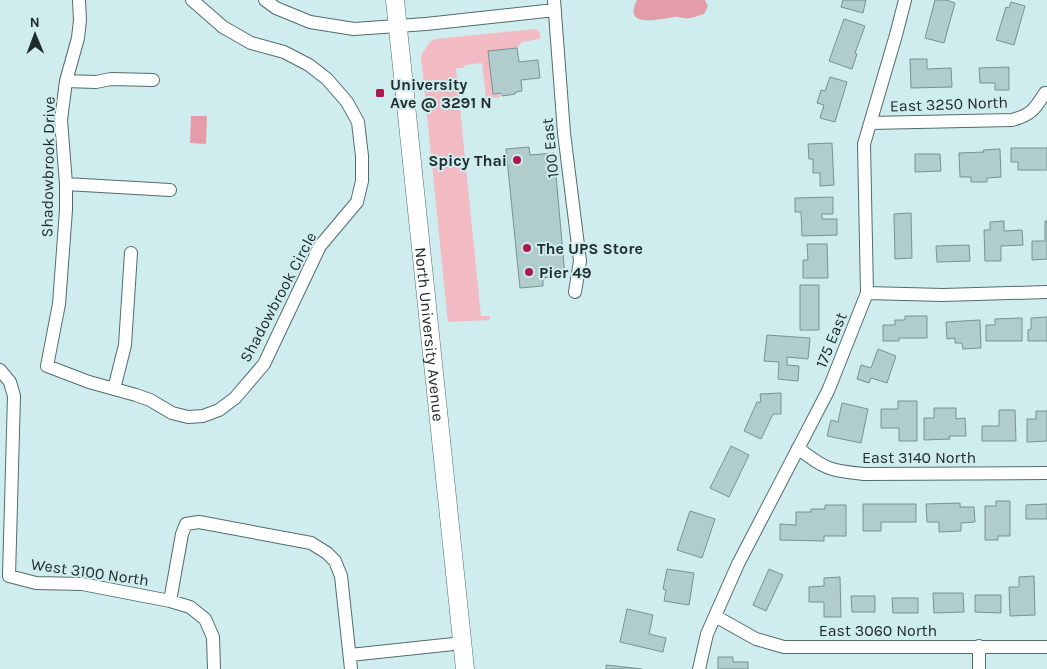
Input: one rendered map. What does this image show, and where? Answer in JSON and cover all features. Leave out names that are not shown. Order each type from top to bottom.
[{"type":"highway","name":"North University Avenue","points":[[396,0],[465,669]]},
{"type":"street","name":"Shadowbrook Drive","points":[[47,366],[59,304],[66,210],[61,120],[66,81],[78,38],[80,20],[79,0]]},
{"type":"street","points":[[265,0],[276,8],[310,22],[354,29],[426,24],[554,5]]},
{"type":"street","name":"175 East","points":[[699,669],[707,634],[738,564],[828,390],[868,293],[864,144],[905,0]]},
{"type":"street","name":"Shadowbrook Circle","points":[[47,366],[89,382],[136,394],[172,413],[188,417],[202,416],[218,410],[235,398],[264,364],[320,246],[357,202],[362,181],[362,156],[358,122],[347,102],[327,79],[309,64],[284,52],[251,43],[223,27],[200,2]]},
{"type":"street","name":"100 East","points":[[554,5],[564,133],[580,261],[575,292]]},
{"type":"street","points":[[66,81],[153,80]]},
{"type":"street","name":"East 3250 North","points":[[870,122],[1012,120],[1024,116],[1035,109],[1046,89]]},
{"type":"street","points":[[66,184],[170,190]]},
{"type":"street","points":[[114,389],[125,345],[131,253]]},
{"type":"street","points":[[868,293],[943,295],[1047,292]]},
{"type":"street","name":"West 3100 North","points":[[0,370],[10,382],[14,396],[8,576],[36,582],[82,584],[170,601],[190,607],[205,620],[213,637],[214,666]]},
{"type":"street","name":"East 3140 North","points":[[798,448],[816,463],[836,471],[864,474],[1047,473]]},
{"type":"street","points":[[170,601],[182,534],[186,524],[199,522],[311,543],[322,548],[335,561],[341,576],[351,669]]},
{"type":"street","name":"East 3060 North","points":[[715,616],[756,639],[784,647],[1047,646]]},
{"type":"street","points":[[350,655],[462,643]]},
{"type":"street","points":[[979,646],[979,669]]},
{"type":"shaded area","points":[[637,0],[705,0],[708,6],[704,14],[693,18],[675,17],[644,20],[638,19],[634,15]]},
{"type":"shaded area","points":[[536,29],[540,33],[540,39],[522,42],[517,48],[488,51],[493,94],[500,93],[500,97],[486,98],[482,63],[456,68],[481,316],[490,316],[490,320],[448,322],[421,56],[429,43],[435,39]]},
{"type":"shaded area","points":[[191,116],[207,116],[206,144],[190,143]]},
{"type":"building","points":[[843,0],[866,0],[863,13],[841,7]]},
{"type":"building","points":[[935,0],[946,0],[955,3],[944,43],[925,38]]},
{"type":"building","points":[[1011,2],[1025,6],[1014,45],[996,40],[1006,7],[1009,8]]},
{"type":"building","points":[[844,19],[865,26],[855,53],[857,54],[852,69],[829,61]]},
{"type":"building","points":[[517,48],[519,62],[538,60],[540,78],[521,80],[522,91],[515,94],[503,96],[500,93],[493,94],[488,51]]},
{"type":"building","points":[[910,59],[927,59],[927,69],[951,68],[952,87],[911,88]]},
{"type":"building","points":[[1009,67],[1009,90],[995,90],[995,83],[980,83],[979,68]]},
{"type":"building","points":[[830,77],[847,82],[835,122],[820,118],[824,105],[817,103],[821,90],[825,91]]},
{"type":"building","points":[[832,143],[834,185],[820,186],[820,173],[813,173],[813,159],[809,159],[808,144]]},
{"type":"building","points":[[529,147],[530,155],[554,153],[565,276],[543,278],[543,286],[520,288],[506,149]]},
{"type":"building","points":[[1011,148],[1047,148],[1047,170],[1018,170],[1018,162],[1011,162]]},
{"type":"building","points":[[1000,149],[1001,177],[987,178],[987,182],[971,182],[971,177],[960,177],[959,153]]},
{"type":"building","points":[[915,154],[940,154],[941,171],[915,172]]},
{"type":"building","points":[[833,197],[833,214],[822,214],[822,219],[837,219],[837,235],[802,236],[801,212],[795,212],[795,198]]},
{"type":"building","points":[[911,213],[912,258],[895,259],[894,214]]},
{"type":"building","points":[[1004,221],[1004,231],[1022,230],[1023,245],[1001,246],[1001,261],[985,261],[984,230],[990,230],[990,222]]},
{"type":"building","points":[[1045,221],[1047,221],[1047,259],[1032,260],[1032,241],[1045,241]]},
{"type":"building","points":[[807,244],[827,244],[828,278],[803,278],[803,260],[808,260]]},
{"type":"building","points":[[969,245],[970,261],[937,262],[936,246]]},
{"type":"building","points":[[800,285],[819,285],[819,330],[800,330]]},
{"type":"building","points":[[905,316],[927,316],[927,338],[899,338],[899,341],[883,341],[883,325],[895,325],[895,320],[905,320]]},
{"type":"building","points":[[1047,317],[1047,341],[1028,341],[1031,318]]},
{"type":"building","points":[[1022,318],[1022,341],[986,341],[986,325],[995,325],[995,319]]},
{"type":"building","points":[[980,320],[981,348],[963,349],[962,343],[955,343],[955,338],[947,339],[946,322]]},
{"type":"building","points":[[767,335],[810,338],[808,359],[787,357],[787,365],[799,366],[798,381],[778,379],[779,362],[764,361]]},
{"type":"building","points":[[878,349],[896,356],[887,383],[871,378],[869,383],[857,379],[861,365],[871,368]]},
{"type":"building","points":[[781,393],[781,414],[773,414],[761,439],[744,431],[757,402],[761,402],[760,394]]},
{"type":"building","points":[[898,401],[917,401],[917,441],[899,441],[899,428],[881,428],[881,409],[898,409]]},
{"type":"building","points":[[842,403],[868,409],[861,443],[827,436],[831,420],[838,422]]},
{"type":"building","points":[[934,408],[956,408],[956,419],[965,418],[966,436],[949,436],[950,439],[924,440],[924,418],[934,418]]},
{"type":"building","points":[[999,410],[1015,410],[1016,441],[982,441],[982,426],[999,426]]},
{"type":"building","points":[[1036,411],[1047,411],[1047,441],[1027,442],[1027,419],[1036,419]]},
{"type":"building","points":[[731,446],[749,455],[729,497],[710,488]]},
{"type":"building","points":[[996,501],[1010,501],[1010,536],[998,536],[998,540],[985,540],[985,506],[996,506]]},
{"type":"building","points":[[960,503],[960,507],[974,507],[975,522],[961,523],[961,531],[939,532],[939,522],[927,522],[926,504]]},
{"type":"building","points":[[863,504],[916,504],[916,522],[881,522],[881,531],[863,531]]},
{"type":"building","points":[[1047,504],[1047,519],[1026,519],[1026,505]]},
{"type":"building","points":[[825,505],[846,505],[846,536],[824,536],[824,541],[780,540],[780,524],[796,525],[796,512],[811,512],[811,509],[825,509]]},
{"type":"building","points":[[690,511],[715,519],[702,558],[677,550]]},
{"type":"building","points":[[667,569],[694,573],[689,605],[664,601],[666,590],[663,589]]},
{"type":"building","points":[[769,569],[783,575],[766,611],[753,605]]},
{"type":"building","points":[[1034,576],[1035,615],[1010,616],[1009,587],[1019,587],[1019,577]]},
{"type":"building","points":[[840,577],[841,617],[824,617],[824,602],[809,602],[809,587],[824,586],[824,578]]},
{"type":"building","points":[[933,593],[963,593],[964,612],[934,613]]},
{"type":"building","points":[[975,595],[1001,595],[1001,613],[975,612]]},
{"type":"building","points":[[851,596],[875,596],[875,612],[852,612]]},
{"type":"building","points":[[892,598],[918,598],[918,613],[893,613]]},
{"type":"building","points":[[627,609],[653,615],[649,634],[666,638],[663,652],[620,642]]},
{"type":"building","points":[[718,657],[733,657],[733,662],[748,662],[748,669],[718,669]]},
{"type":"building","points":[[606,665],[642,669],[606,669]]},
{"type":"place","name":"University Ave @ 3291 N","points":[[380,93]]},
{"type":"place","name":"Spicy Thai","points":[[517,160]]},
{"type":"place","name":"The UPS Store","points":[[527,248]]},
{"type":"place","name":"Pier 49","points":[[529,272]]}]
